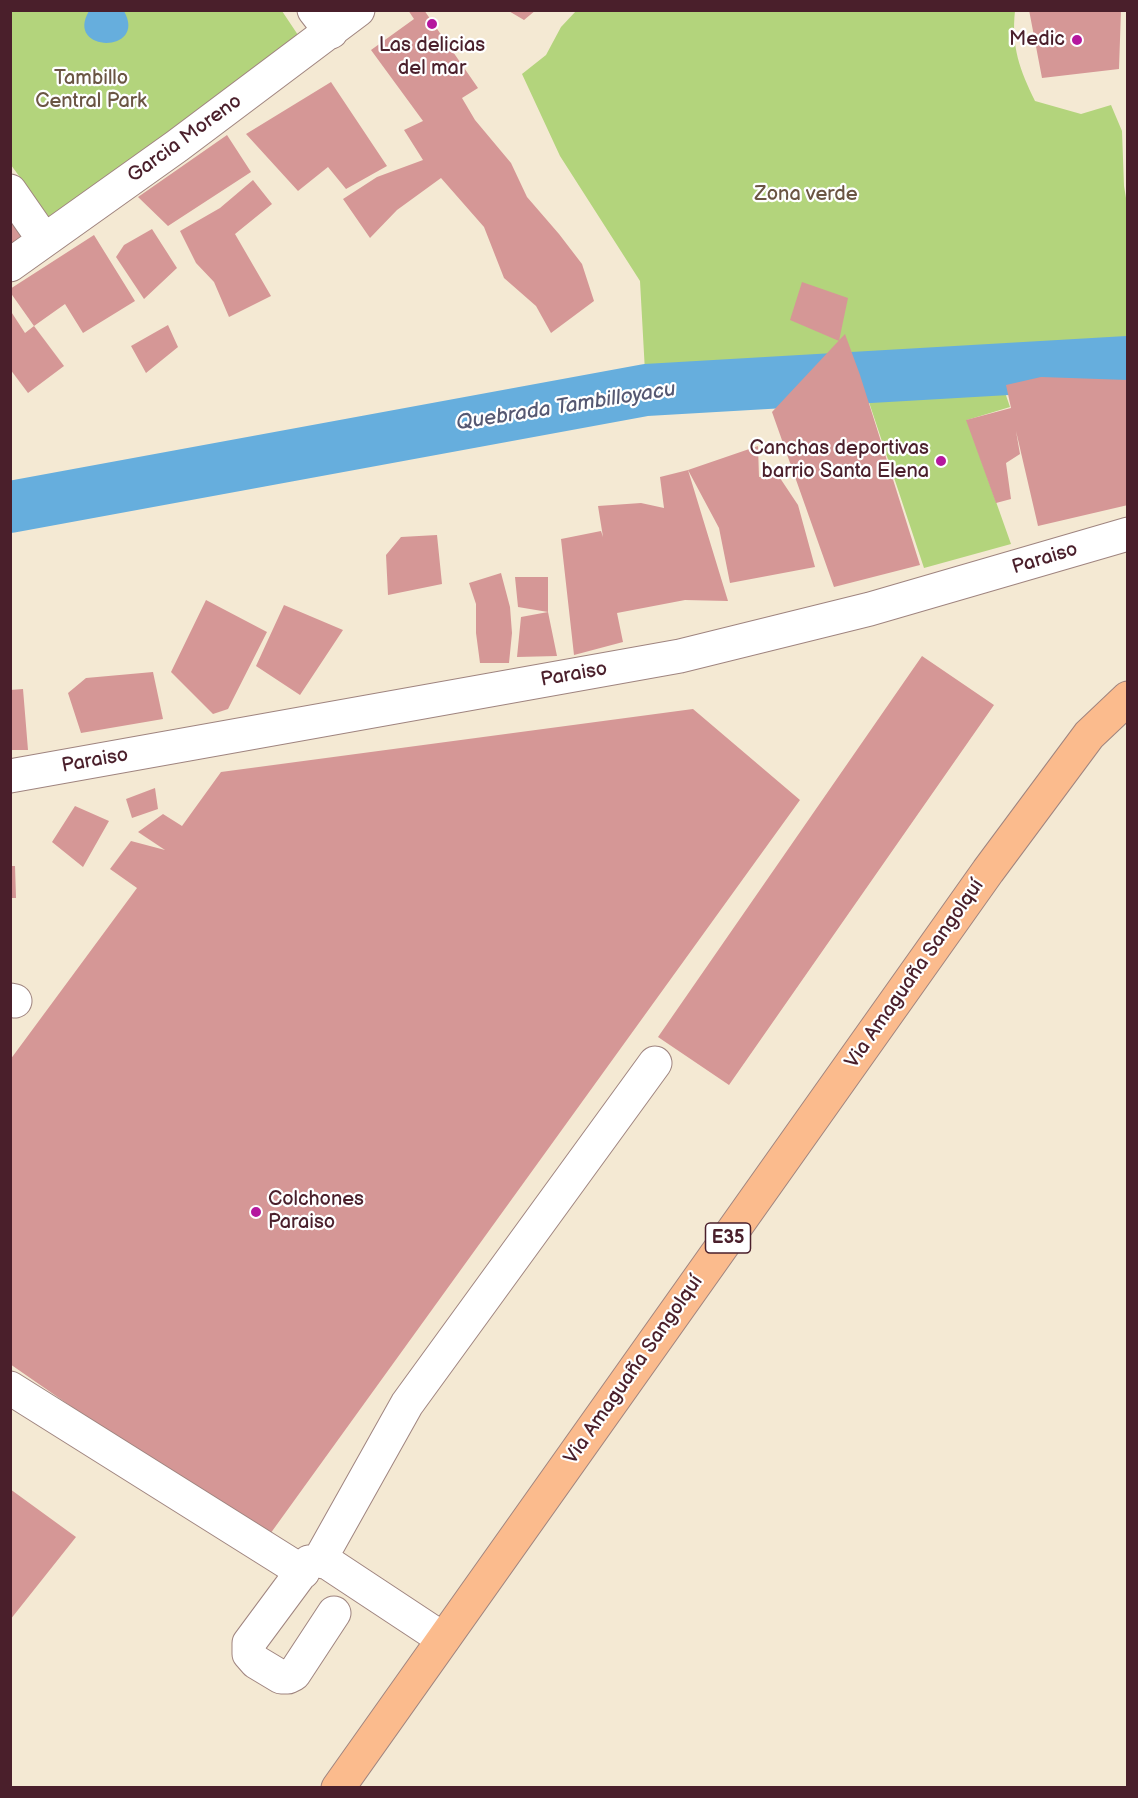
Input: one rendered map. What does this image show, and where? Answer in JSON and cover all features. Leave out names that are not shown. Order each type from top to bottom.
[{"type":"highway","name":"Via Amaguaña Sangolquí","points":[[338,1788],[988,871],[1089,735],[1128,698]]},
{"type":"street","name":"Garcia Moreno","points":[[10,265],[177,146],[323,21],[358,10]]},
{"type":"street","points":[[10,190],[44,240]]},
{"type":"street","name":"Paraiso","points":[[10,776],[680,656],[870,609],[1128,534]]},
{"type":"street","points":[[334,1613],[294,1674],[288,1677],[281,1677],[256,1662],[249,1654],[249,1644],[311,1566],[407,1404],[655,1063]]},
{"type":"street","points":[[10,1388],[311,1566],[328,1563],[443,1639]]},
{"type":"green space","name":"Tambillo Central Park","points":[[10,11],[282,11],[300,38],[51,220],[11,165]]},
{"type":"green space","name":"Zona verde","points":[[576,11],[1015,11],[1014,36],[1018,58],[1035,101],[1081,114],[1111,105],[1122,131],[1124,186],[1128,210],[1128,358],[997,369],[1010,407],[967,420],[1011,544],[924,568],[860,375],[646,390],[640,281],[560,156],[522,74],[546,55],[561,27]]},
{"type":"water","points":[[89,11],[124,11],[128,25],[125,35],[117,41],[106,43],[95,41],[87,35],[84,25]]},
{"type":"building","points":[[408,10],[424,10],[478,88],[462,98],[475,120],[511,163],[527,197],[582,264],[594,301],[551,333],[536,306],[504,278],[484,227],[441,178],[397,210],[370,238],[343,199],[377,177],[423,160],[404,130],[423,121],[371,50],[414,19]]},
{"type":"building","points":[[507,10],[536,10],[524,20]]},
{"type":"building","name":"Medic","points":[[1029,10],[1121,10],[1119,69],[1042,78]]},
{"type":"building","points":[[331,82],[387,166],[346,189],[328,167],[298,191],[246,134]]},
{"type":"building","points":[[227,135],[251,172],[168,226],[138,197]]},
{"type":"building","points":[[253,180],[272,204],[235,234],[271,296],[229,317],[214,282],[196,263],[180,231],[220,208]]},
{"type":"building","points":[[10,219],[33,242],[10,258]]},
{"type":"building","points":[[152,229],[177,268],[144,299],[116,257],[124,245]]},
{"type":"building","points":[[94,235],[135,301],[83,333],[65,304],[34,326],[10,289]]},
{"type":"building","points":[[802,282],[848,298],[839,341],[790,320]]},
{"type":"building","points":[[10,310],[25,333],[34,326],[64,366],[28,393],[10,369]]},
{"type":"building","points":[[168,325],[178,347],[146,373],[131,346]]},
{"type":"building","points":[[845,334],[920,565],[834,587],[772,412]]},
{"type":"building","points":[[1041,377],[1128,380],[1128,505],[1038,526],[1016,431],[1020,454],[1006,463],[1011,499],[996,503],[966,420],[1011,408],[1006,385]]},
{"type":"building","points":[[758,446],[759,477],[778,475],[798,505],[815,567],[730,583],[719,528],[688,470]]},
{"type":"building","points":[[688,470],[728,601],[685,600],[617,613],[623,642],[574,655],[561,539],[601,531],[603,537],[598,506],[641,503],[664,508],[660,477]]},
{"type":"building","points":[[437,535],[442,584],[388,595],[386,555],[401,537]]},
{"type":"building","points":[[501,573],[510,607],[512,633],[509,663],[480,663],[476,633],[476,604],[469,583]]},
{"type":"building","points":[[515,577],[548,577],[548,612],[518,607]]},
{"type":"building","points":[[206,600],[267,632],[228,709],[213,714],[171,672]]},
{"type":"building","points":[[284,605],[343,630],[300,695],[256,666]]},
{"type":"building","points":[[548,612],[557,656],[517,657],[521,617]]},
{"type":"building","points":[[922,656],[994,705],[729,1085],[658,1037]]},
{"type":"building","points":[[153,672],[163,719],[81,733],[68,693],[86,678]]},
{"type":"building","points":[[23,689],[28,750],[10,750],[10,690]]},
{"type":"building","name":"Colchones Paraiso","points":[[693,709],[800,800],[265,1541],[10,1364],[10,1060],[137,888],[110,869],[131,841],[165,850],[138,832],[163,814],[182,826],[221,772]]},
{"type":"building","points":[[155,788],[158,809],[132,818],[126,799]]},
{"type":"building","points":[[75,806],[109,821],[83,867],[52,842]]},
{"type":"building","points":[[10,866],[15,866],[16,898],[10,898]]},
{"type":"building","points":[[10,1489],[76,1537],[10,1620]]},
{"type":"waterway","name":"Quebrada Tambilloyacu","points":[[10,507],[646,390],[1128,362]]},
{"type":"place","name":"Las delicias del mar","points":[[432,24]]},
{"type":"place","name":"Medic","points":[[1077,40]]},
{"type":"place","name":"Canchas deportivas barrio Santa Elena","points":[[941,461]]},
{"type":"place","name":"Colchones Paraiso","points":[[256,1212]]}]
